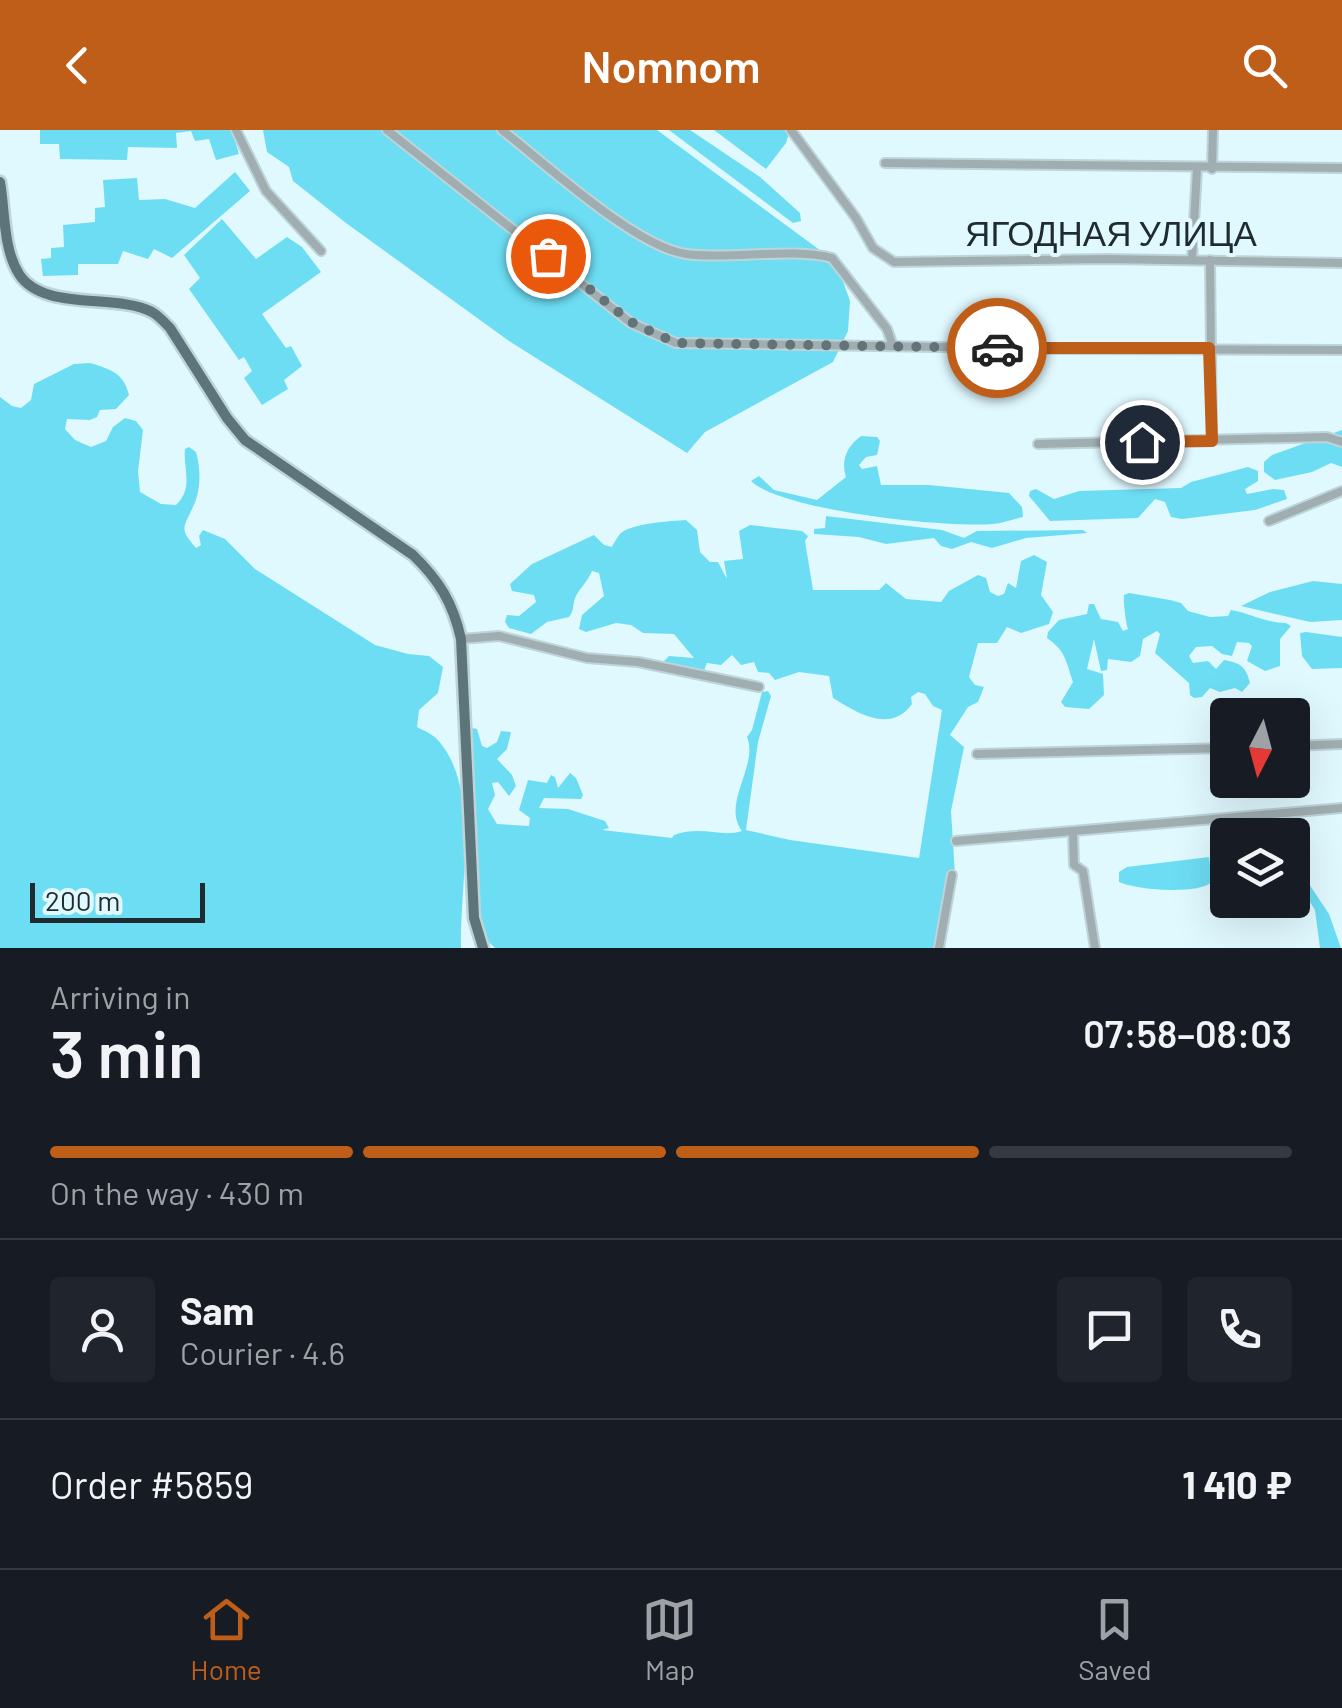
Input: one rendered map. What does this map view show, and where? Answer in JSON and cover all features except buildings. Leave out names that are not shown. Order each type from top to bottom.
[{"type":"main road","points":[[0,182],[14,262],[25,282],[50,295],[130,306],[158,316],[245,440],[413,555],[448,596],[461,639],[474,918],[482,948]]},
{"type":"street","points":[[236,130],[266,190],[321,251]]},
{"type":"street","points":[[388,130],[631,322],[676,343],[1342,350]]},
{"type":"street","points":[[502,130],[633,232],[663,248],[694,254],[830,257],[887,329],[893,346]]},
{"type":"street","name":"ЯГОДНАЯ УЛИЦА","points":[[790,130],[856,218],[873,248],[901,262],[1342,263]]},
{"type":"street","points":[[1212,130],[1212,169]]},
{"type":"street","points":[[885,162],[1342,168]]},
{"type":"street","points":[[1192,260],[1198,168]]},
{"type":"street","points":[[1210,260],[1212,441]]},
{"type":"street","points":[[1038,444],[1327,437],[1342,442]]},
{"type":"street","points":[[1270,521],[1342,491]]},
{"type":"street","points":[[461,639],[499,636],[587,658],[638,662],[759,687]]},
{"type":"street","points":[[1310,745],[1342,744]]},
{"type":"street","points":[[976,754],[1210,748]]},
{"type":"street","points":[[956,841],[1342,808]]},
{"type":"street","points":[[1073,831],[1074,864],[1083,871],[1095,948]]},
{"type":"street","points":[[939,948],[952,875]]},
{"type":"shaded area","points":[[40,130],[232,130],[239,154],[216,160],[209,139],[195,141],[191,131],[176,133],[177,148],[128,147],[127,160],[60,159],[59,144],[40,144]]},
{"type":"shaded area","points":[[263,130],[657,130],[836,262],[850,301],[848,331],[833,362],[705,432],[687,453],[509,341],[346,223],[293,181],[289,167],[267,152]]},
{"type":"shaded area","points":[[669,130],[690,130],[760,177],[800,213],[801,221],[793,223]]},
{"type":"shaded area","points":[[714,130],[790,130],[786,143],[766,169]]},
{"type":"shaded area","points":[[235,172],[250,191],[172,258],[154,249],[148,259],[123,251],[118,264],[78,264],[78,275],[43,276],[41,259],[51,258],[51,248],[64,247],[63,225],[95,222],[95,208],[105,207],[103,180],[137,178],[139,200],[165,199],[195,208]]},
{"type":"shaded area","points":[[222,219],[256,259],[287,237],[302,247],[321,272],[262,314],[286,348],[291,346],[302,366],[284,380],[288,389],[262,405],[244,378],[252,371],[244,357],[239,360],[189,289],[200,278],[184,255]]},
{"type":"shaded area","points":[[90,363],[115,373],[129,395],[116,409],[100,410],[90,420],[67,419],[65,429],[75,440],[91,447],[106,441],[113,427],[125,418],[136,421],[143,430],[138,471],[140,492],[161,504],[176,505],[181,499],[186,485],[185,449],[196,452],[199,487],[184,528],[196,548],[201,545],[199,536],[203,530],[225,539],[255,569],[375,645],[429,656],[443,667],[438,693],[419,710],[417,727],[437,739],[451,759],[459,784],[465,839],[461,948],[0,948],[0,397],[21,408],[31,400],[34,384],[74,364]]},
{"type":"shaded area","points":[[1342,430],[1342,467],[1331,463],[1312,472],[1275,480],[1264,472],[1264,462],[1272,455]]},
{"type":"shaded area","points":[[861,436],[877,437],[880,441],[877,455],[866,457],[859,465],[862,469],[877,466],[881,485],[1009,493],[1022,507],[1023,517],[971,525],[866,515],[795,501],[751,481],[759,476],[774,490],[817,500],[846,477],[846,455]]},
{"type":"shaded area","points":[[1248,467],[1258,471],[1258,481],[1245,489],[1247,494],[1284,490],[1287,499],[1255,510],[1182,519],[1171,517],[1165,502],[1155,499],[1138,518],[1050,521],[1029,496],[1036,489],[1054,499],[1079,491],[1181,488]]},
{"type":"shaded area","points":[[826,516],[942,530],[964,538],[977,531],[1087,533],[1026,538],[992,548],[971,542],[952,549],[941,546],[934,538],[886,544],[859,537],[814,534],[814,529],[825,528]]},
{"type":"shaded area","points":[[686,520],[697,530],[700,552],[710,562],[718,562],[727,579],[724,561],[743,559],[739,531],[750,525],[802,531],[808,536],[805,541],[813,590],[879,590],[886,583],[906,599],[941,602],[949,591],[978,575],[986,578],[990,592],[998,596],[1004,594],[1008,583],[1016,588],[1021,561],[1034,555],[1047,562],[1041,595],[1053,612],[1049,624],[1021,633],[1007,627],[997,643],[978,643],[969,677],[975,685],[984,687],[978,702],[968,707],[950,735],[964,747],[951,811],[955,874],[937,948],[495,948],[482,936],[478,920],[472,728],[477,729],[482,746],[487,748],[497,742],[501,731],[511,732],[507,749],[497,759],[512,775],[516,786],[509,796],[498,782],[492,783],[495,795],[488,809],[497,824],[529,826],[530,818],[519,810],[528,780],[547,783],[551,775],[558,788],[570,773],[576,778],[581,799],[544,798],[539,808],[568,809],[605,821],[609,828],[602,830],[672,838],[693,831],[734,833],[742,831],[736,809],[748,760],[747,737],[762,692],[768,691],[771,696],[758,742],[746,830],[919,858],[942,710],[933,706],[925,694],[918,692],[911,697],[912,704],[894,718],[874,718],[833,698],[829,676],[799,672],[775,680],[769,673],[758,672],[754,662],[741,665],[732,655],[721,665],[707,663],[703,673],[669,666],[664,661],[669,656],[694,658],[674,634],[643,633],[631,625],[616,623],[586,632],[579,629],[582,615],[604,596],[599,573],[592,571],[576,596],[569,617],[547,622],[531,634],[509,628],[505,622],[507,615],[519,616],[536,602],[534,595],[512,591],[510,584],[532,564],[594,535],[612,547],[620,534],[634,527]]},
{"type":"shaded area","points":[[1313,581],[1342,584],[1342,620],[1310,622],[1241,606],[1270,592]]},
{"type":"shaded area","points":[[1124,595],[1181,603],[1188,611],[1210,617],[1228,616],[1231,610],[1286,623],[1291,626],[1280,639],[1280,666],[1265,671],[1247,661],[1252,646],[1249,643],[1237,642],[1232,656],[1212,646],[1196,647],[1189,656],[1193,663],[1208,661],[1216,669],[1224,660],[1234,662],[1242,666],[1250,683],[1242,692],[1235,688],[1220,692],[1210,688],[1202,697],[1194,698],[1189,683],[1155,653],[1160,634],[1157,631],[1143,639],[1140,656],[1131,662],[1108,659],[1107,670],[1101,671],[1094,639],[1087,669],[1103,674],[1104,695],[1089,709],[1065,707],[1061,702],[1073,682],[1062,652],[1047,638],[1048,632],[1059,620],[1087,614],[1089,604],[1094,604],[1101,619],[1118,622],[1123,631],[1128,629]]},
{"type":"shaded area","points":[[1300,633],[1342,637],[1342,668],[1312,669],[1302,656]]},
{"type":"shaded area","points":[[1209,857],[1210,883],[1194,889],[1139,887],[1119,882],[1119,872],[1127,867]]},
{"type":"shaded area","points":[[1310,886],[1329,914],[1341,948],[1320,948],[1315,910],[1310,902]]},
{"type":"way so far","points":[[548,256],[631,322],[676,343],[997,348]]},
{"type":"route","points":[[997,348],[1209,348],[1212,441],[1142,442]]}]
